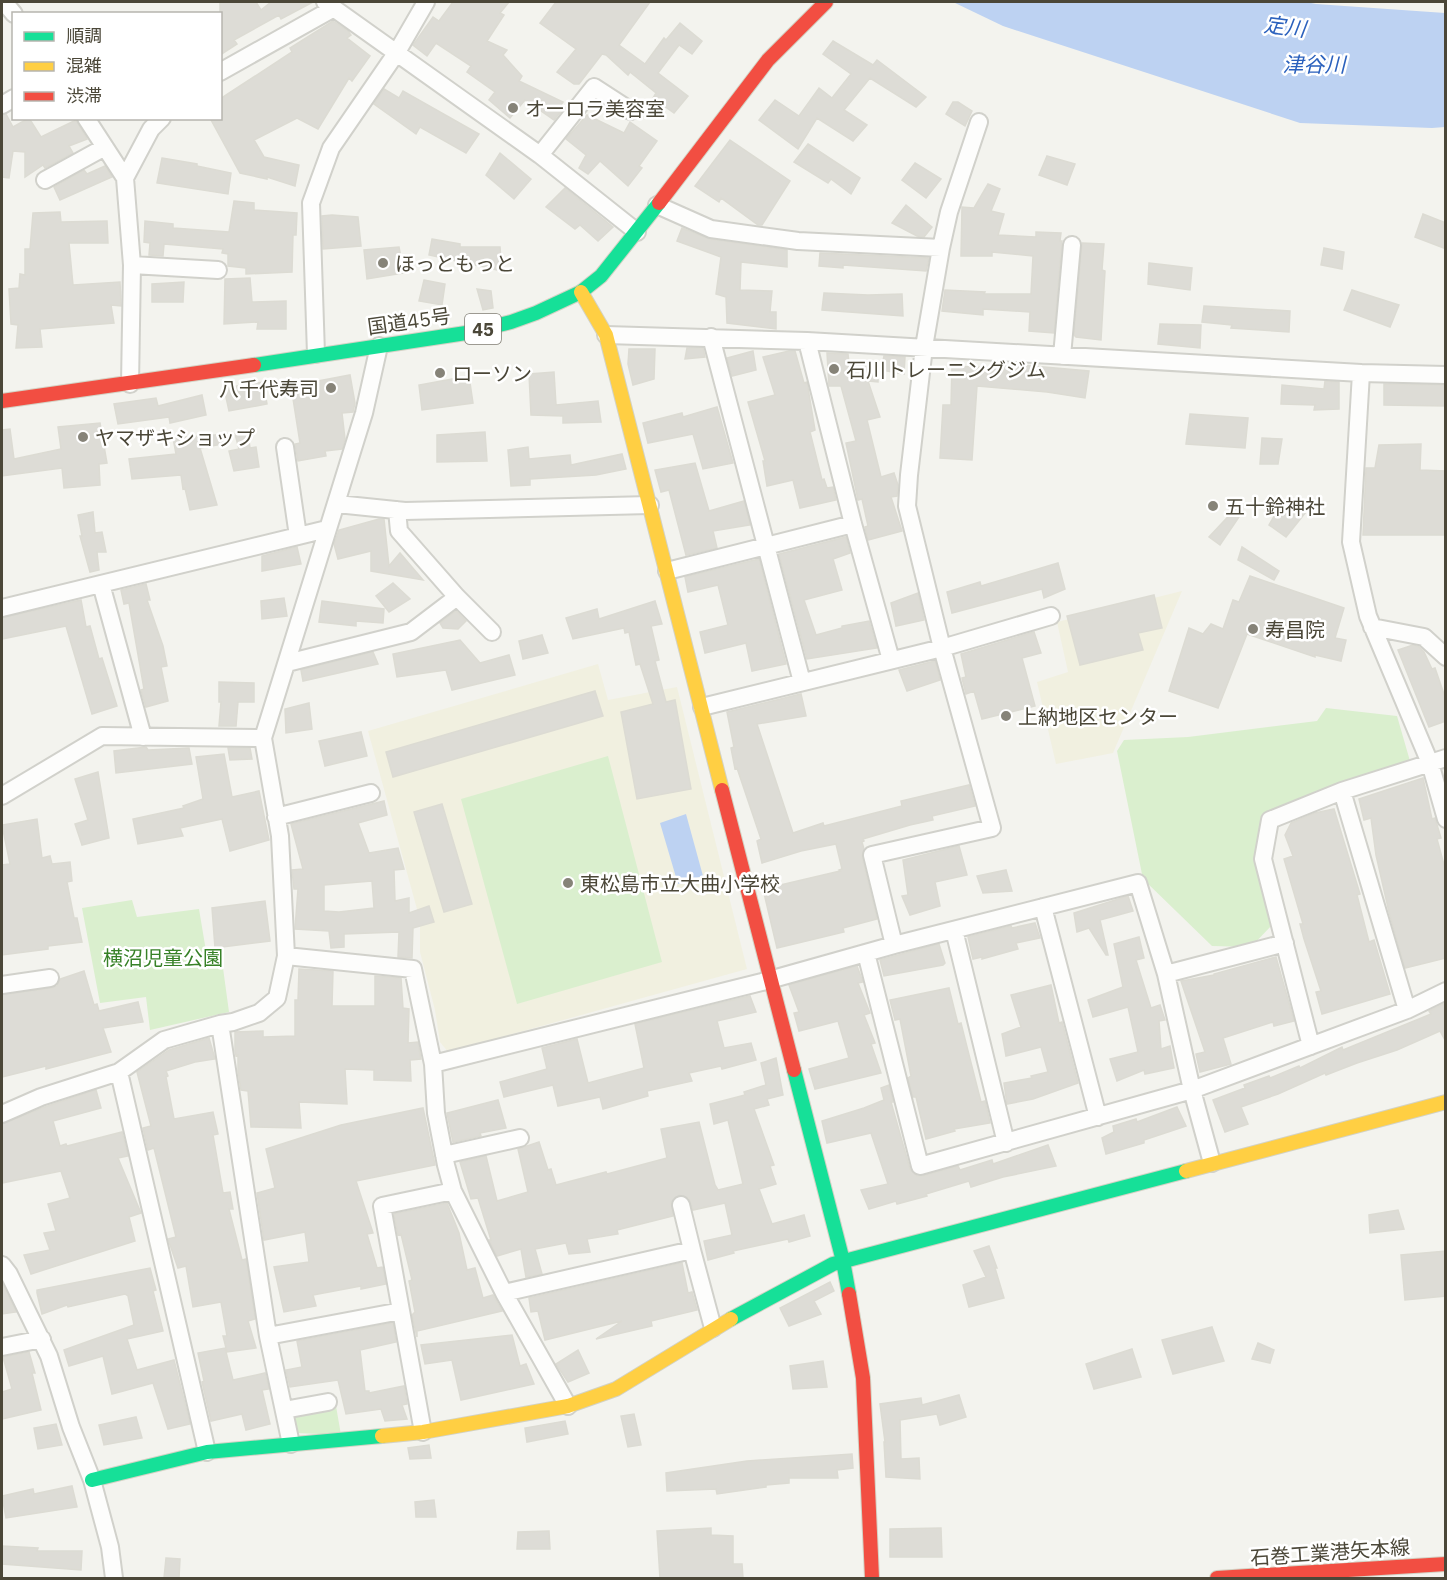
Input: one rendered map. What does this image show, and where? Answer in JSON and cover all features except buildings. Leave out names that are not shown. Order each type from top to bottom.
[{"type":"main road","name":"国道45号","points":[[2,401],[466,333],[511,322],[580,292],[601,276],[637,232],[768,60],[826,2]]},
{"type":"main road","points":[[580,292],[606,335],[843,1261],[863,1378],[872,1578]]},
{"type":"main road","points":[[92,1480],[207,1452],[423,1431],[568,1407],[616,1389],[712,1328],[833,1264],[1446,1102]]},
{"type":"main road","name":"石巻工業港矢本線","points":[[1217,1578],[1446,1564]]},
{"type":"street","points":[[316,354],[311,203],[331,148],[397,52],[426,2]]},
{"type":"street","points":[[222,71],[330,5],[540,154],[637,232]]},
{"type":"street","points":[[540,154],[594,87],[630,111]]},
{"type":"street","points":[[87,120],[125,178],[132,265],[130,384]]},
{"type":"street","points":[[125,178],[151,129],[160,120]]},
{"type":"street","points":[[894,945],[872,855],[992,828],[942,648],[907,506],[924,347],[941,248],[979,122]]},
{"type":"street","points":[[45,180],[105,147]]},
{"type":"street","points":[[657,205],[711,229],[798,241],[941,248]]},
{"type":"street","points":[[1062,356],[1072,245]]},
{"type":"street","points":[[132,265],[218,270]]},
{"type":"street","points":[[606,335],[807,341],[1361,373],[1446,375]]},
{"type":"street","points":[[711,337],[802,682]]},
{"type":"street","points":[[807,341],[853,524],[891,660]]},
{"type":"street","points":[[2,1114],[41,1096],[119,1072],[164,1040],[259,1013],[277,998],[286,956],[280,836],[263,738],[364,413],[379,346]]},
{"type":"street","points":[[1361,373],[1351,542],[1372,627],[1438,761],[1446,819]]},
{"type":"street","points":[[285,447],[298,536]]},
{"type":"street","points":[[337,504],[397,510],[650,505]]},
{"type":"street","points":[[397,510],[399,531],[457,597],[492,632]]},
{"type":"street","points":[[667,571],[853,524]]},
{"type":"street","points":[[2,608],[327,529]]},
{"type":"street","points":[[101,584],[143,736]]},
{"type":"street","points":[[287,663],[411,632],[457,597]]},
{"type":"street","points":[[702,707],[942,648],[1052,616]]},
{"type":"street","points":[[1372,627],[1424,637],[1446,657]]},
{"type":"street","points":[[2,796],[102,736],[263,738]]},
{"type":"street","points":[[1311,1046],[1263,859],[1270,820],[1342,792],[1438,761]]},
{"type":"street","points":[[1342,792],[1407,1010]]},
{"type":"street","points":[[276,817],[371,793]]},
{"type":"street","points":[[433,1064],[771,980],[894,945],[1138,883],[1166,974],[1192,1090],[1212,1162]]},
{"type":"street","points":[[1043,907],[1098,1117]]},
{"type":"street","points":[[954,930],[1006,1143]]},
{"type":"street","points":[[1166,974],[1285,943]]},
{"type":"street","points":[[866,953],[920,1166],[1192,1090],[1407,1010],[1446,991]]},
{"type":"street","points":[[286,956],[413,969],[433,1064],[436,1113],[453,1191],[504,1293],[568,1407]]},
{"type":"street","points":[[2,985],[50,978]]},
{"type":"street","points":[[220,1024],[268,1336],[291,1444]]},
{"type":"street","points":[[119,1072],[207,1452]]},
{"type":"street","points":[[444,1155],[520,1138]]},
{"type":"street","points":[[423,1431],[382,1206],[453,1191]]},
{"type":"street","points":[[681,1205],[712,1328]]},
{"type":"street","points":[[504,1293],[692,1250]]},
{"type":"street","points":[[2,1264],[49,1356],[71,1427],[92,1480],[110,1547],[114,1578]]},
{"type":"street","points":[[268,1336],[401,1311]]},
{"type":"street","points":[[2,1347],[42,1339]]},
{"type":"street","points":[[284,1410],[328,1402]]},
{"type":"shaded area","points":[[1182,591],[1113,753],[1056,764],[1037,682],[1068,672],[1057,622]]},
{"type":"shaded area","name":"東松島市立大曲小学校","points":[[598,664],[608,700],[677,687],[747,969],[448,1052],[440,1042],[435,1010],[420,952],[420,920],[368,731]]},
{"type":"green space","points":[[1326,708],[1397,716],[1410,761],[1272,813],[1258,858],[1274,923],[1251,947],[1212,946],[1143,879],[1117,751],[1124,740],[1188,737],[1317,721]]},
{"type":"green space","points":[[608,756],[662,962],[517,1004],[461,799]]},
{"type":"green space","name":"横沼児童公園","points":[[132,900],[137,917],[199,909],[209,969],[223,968],[229,1012],[150,1030],[146,997],[100,1003],[82,908]]},
{"type":"green space","points":[[336,1406],[341,1435],[297,1433],[294,1417],[300,1412]]},
{"type":"water","name":"津谷川","points":[[953,2],[1306,2],[1445,13],[1445,127],[1300,123],[1003,26]]},
{"type":"water","points":[[686,814],[703,876],[678,884],[660,823]]},
{"type":"traffic: fast","points":[[254,365],[466,333],[536,313],[581,292],[601,276],[659,203]]},
{"type":"traffic: fast","points":[[794,1070],[843,1261],[849,1294]]},
{"type":"traffic: fast","points":[[731,1319],[833,1264],[1186,1171]]},
{"type":"traffic: fast","points":[[92,1480],[207,1452],[382,1436]]},
{"type":"traffic: slow","points":[[581,292],[606,335],[722,790]]},
{"type":"traffic: slow","points":[[1186,1171],[1446,1102]]},
{"type":"traffic: slow","points":[[382,1436],[423,1432],[568,1406],[616,1389],[731,1319]]},
{"type":"traffic: jam","points":[[659,203],[768,60],[826,2]]},
{"type":"traffic: jam","points":[[2,401],[254,365]]},
{"type":"traffic: jam","points":[[722,790],[794,1070]]},
{"type":"traffic: jam","points":[[849,1294],[863,1378],[872,1578]]},
{"type":"traffic: jam","points":[[1217,1578],[1446,1564]]},
{"type":"place","name":"オーロラ美容室","points":[[513,108]]},
{"type":"place","name":"ほっともっと","points":[[383,263]]},
{"type":"place","name":"石川トレーニングジム","points":[[834,369]]},
{"type":"place","name":"ローソン","points":[[440,373]]},
{"type":"place","name":"八千代寿司","points":[[331,388]]},
{"type":"place","name":"ヤマザキショップ","points":[[83,437]]},
{"type":"place","name":"五十鈴神社","points":[[1213,506]]},
{"type":"place","name":"寿昌院","points":[[1253,629]]},
{"type":"place","name":"上納地区センター","points":[[1006,716]]},
{"type":"place","name":"東松島市立大曲小学校","points":[[568,883]]},
{"type":"water label","name":"定川","points":[[1285,26]]}]
